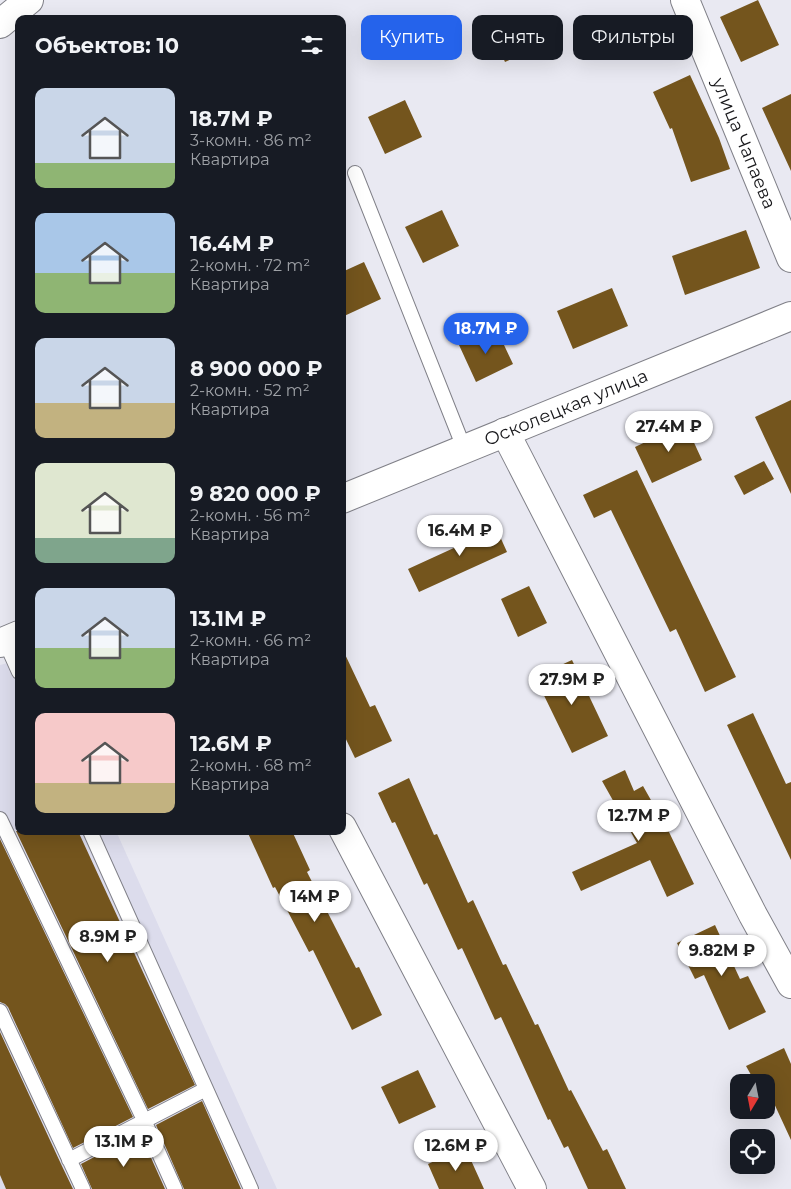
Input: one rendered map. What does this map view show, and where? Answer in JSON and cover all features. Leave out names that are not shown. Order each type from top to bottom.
[{"type":"street","points":[[0,24],[29,0]]},
{"type":"street","name":"улица Чапаева","points":[[685,0],[791,258]]},
{"type":"street","name":"Осколецкая улица","points":[[346,497],[791,316]]},
{"type":"street","points":[[505,432],[753,915],[791,984]]},
{"type":"street","points":[[346,835],[532,1189]]},
{"type":"lane","points":[[355,173],[464,448]]},
{"type":"lane","points":[[8,640],[15,660]]},
{"type":"lane","points":[[0,819],[175,1189]]},
{"type":"lane","points":[[92,835],[251,1189]]},
{"type":"lane","points":[[0,1011],[82,1189]]},
{"type":"lane","points":[[69,1160],[206,1089]]},
{"type":"shaded area","points":[[15,661],[15,835],[118,835],[277,1189],[0,1189],[0,665]]},
{"type":"building","points":[[758,0],[779,45],[741,62],[720,17]]},
{"type":"building","points":[[690,75],[719,138],[730,169],[691,182],[672,128],[670,129],[653,92]]},
{"type":"building","points":[[791,94],[791,171],[762,108]]},
{"type":"building","points":[[405,100],[422,137],[385,154],[368,117]]},
{"type":"building","points":[[442,210],[459,246],[423,263],[405,227]]},
{"type":"building","points":[[746,230],[760,268],[685,295],[672,256]]},
{"type":"building","points":[[364,262],[381,299],[346,315],[346,270]]},
{"type":"building","points":[[612,288],[628,326],[573,349],[557,311]]},
{"type":"building","points":[[496,328],[513,364],[476,382],[459,345]]},
{"type":"building","points":[[791,400],[791,494],[755,417]]},
{"type":"building","points":[[685,423],[702,460],[652,483],[635,447]]},
{"type":"building","points":[[764,461],[774,479],[744,495],[734,476]]},
{"type":"building","points":[[637,470],[736,677],[705,692],[676,629],[670,632],[611,510],[594,518],[583,495]]},
{"type":"building","points":[[493,521],[507,552],[419,592],[408,569],[456,547],[452,540]]},
{"type":"building","points":[[529,586],[547,623],[518,637],[501,599]]},
{"type":"building","points":[[346,656],[370,707],[375,705],[392,741],[355,758],[346,739]]},
{"type":"building","points":[[572,660],[608,736],[572,753],[535,677]]},
{"type":"building","points":[[753,713],[786,784],[791,782],[791,860],[727,725]]},
{"type":"building","points":[[625,770],[634,791],[643,786],[669,832],[694,884],[667,897],[650,860],[581,891],[572,872],[637,843],[602,781]]},
{"type":"building","points":[[409,778],[434,835],[437,834],[468,903],[473,900],[503,965],[506,964],[535,1025],[538,1024],[569,1091],[571,1090],[603,1151],[607,1149],[626,1189],[588,1189],[568,1146],[564,1148],[550,1119],[548,1120],[501,1017],[495,1020],[462,948],[458,950],[427,883],[424,885],[395,822],[392,823],[378,793]]},
{"type":"building","points":[[18,835],[80,835],[195,1085],[148,1109]]},
{"type":"building","points":[[249,835],[294,835],[310,870],[307,872],[356,968],[359,967],[382,1015],[352,1030],[313,950],[309,952],[275,887],[273,888]]},
{"type":"building","points":[[0,839],[133,1117],[73,1148],[8,1007],[0,1002]]},
{"type":"building","points":[[715,925],[740,979],[748,976],[766,1012],[729,1030],[704,975],[695,979],[677,943]]},
{"type":"building","points":[[0,1032],[73,1189],[6,1189],[0,1175]]},
{"type":"building","points":[[784,1048],[791,1064],[791,1140],[775,1105],[775,1074],[750,1074],[746,1066]]},
{"type":"building","points":[[418,1070],[436,1107],[399,1124],[381,1087]]},
{"type":"building","points":[[202,1101],[241,1189],[184,1189],[156,1125]]},
{"type":"building","points":[[140,1133],[165,1189],[92,1189],[81,1164]]},
{"type":"building","points":[[465,1147],[484,1189],[439,1189],[428,1164]]}]
